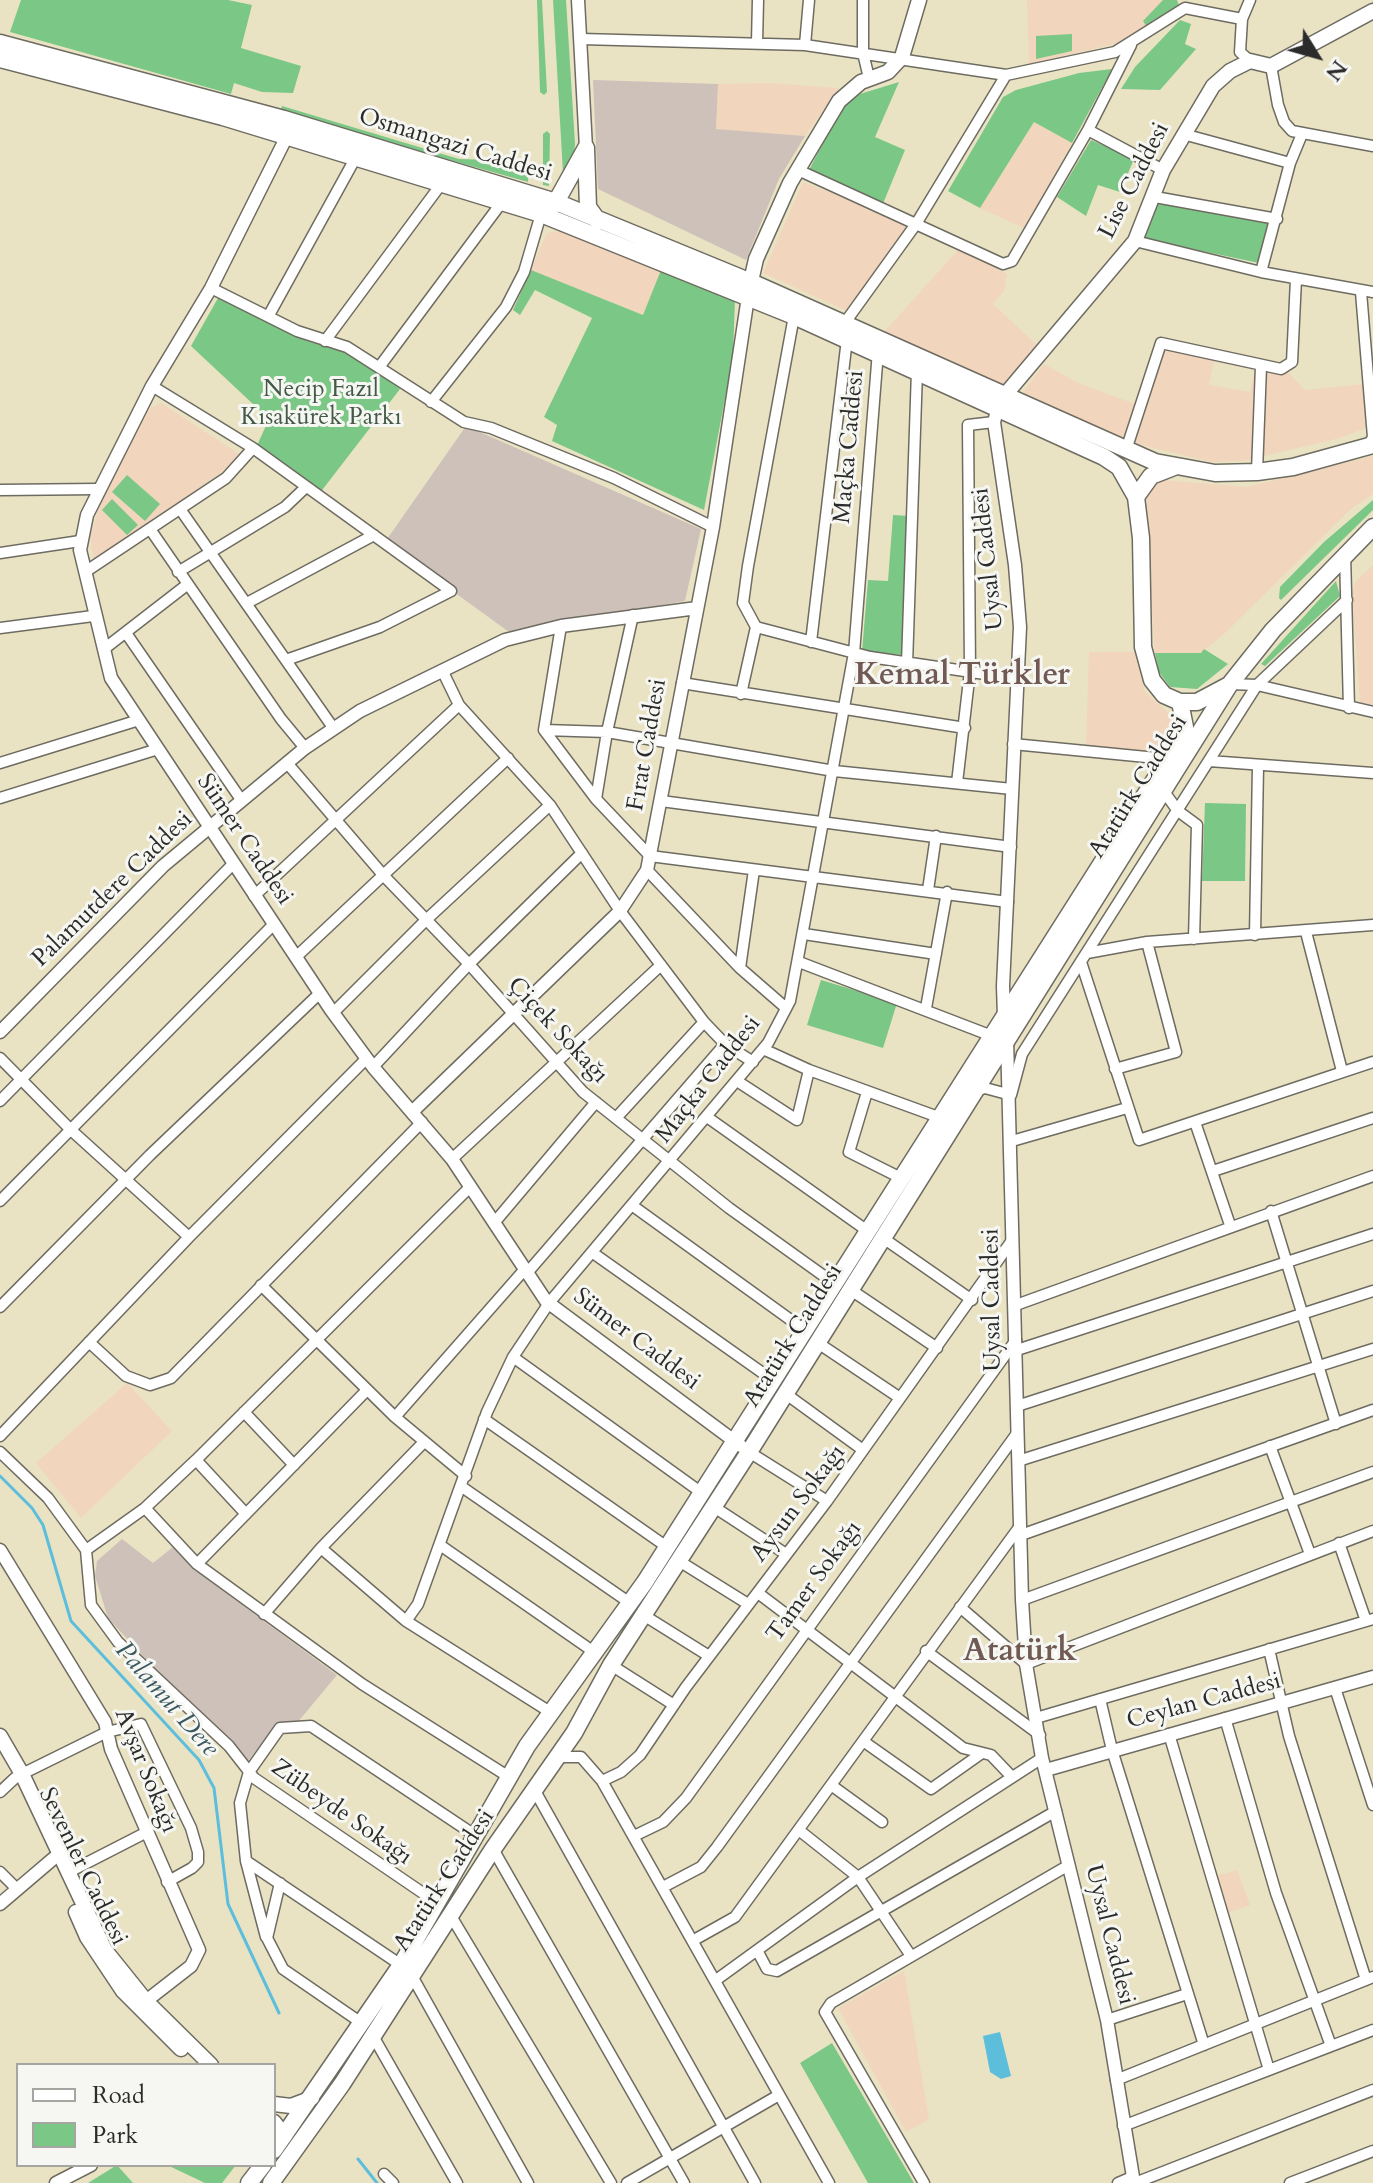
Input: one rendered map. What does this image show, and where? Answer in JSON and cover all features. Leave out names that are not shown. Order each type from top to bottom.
[{"type":"main road","points":[[749,290],[756,259],[798,170],[839,101],[869,78],[888,72],[902,57],[919,0]]},
{"type":"main road","points":[[1250,61],[1271,66],[1373,11]]},
{"type":"main road","name":"Osmangazi Caddesi","points":[[0,43],[284,119],[598,221],[749,290],[794,316],[846,332]]},
{"type":"main road","name":"Osmangazi Caddesi","points":[[0,59],[287,136],[502,202],[546,205],[879,347],[1119,467],[1136,497]]},
{"type":"main road","name":"Lise Caddesi","points":[[999,408],[1135,241],[1155,197],[1163,170],[1213,86],[1230,71],[1250,61]]},
{"type":"main road","points":[[546,205],[586,148]]},
{"type":"main road","points":[[586,148],[588,207],[598,221]]},
{"type":"main road","name":"Osmangazi Caddesi","points":[[879,347],[917,371],[999,408],[1174,467],[1215,473],[1257,466],[1293,467],[1370,446]]},
{"type":"main road","points":[[1174,467],[1151,476],[1136,497],[1143,647],[1152,680],[1164,695],[1180,702],[1197,702],[1230,684]]},
{"type":"main road","name":"Atatürk Caddesi","points":[[876,1235],[903,1179],[941,1118],[1038,993],[1230,684],[1272,632],[1373,527]]},
{"type":"main road","name":"Atatürk Caddesi","points":[[271,2183],[445,1910],[558,1757],[611,1665],[786,1394],[812,1337],[843,1287],[974,1091],[1000,1039],[1004,1017],[1185,727],[1180,702]]},
{"type":"main road","points":[[1003,986],[1018,995],[1038,993]]},
{"type":"main road","name":"Atatürk Caddesi","points":[[445,1910],[476,1836],[521,1756],[630,1603],[774,1381],[812,1337]]},
{"type":"main road","points":[[563,1693],[561,1705],[565,1711],[577,1713],[587,1709]]},
{"type":"main road","name":"Sevenler Caddesi","points":[[0,1736],[57,1857],[100,1959],[141,2011],[196,2063]]},
{"type":"main road","points":[[521,1756],[533,1752],[546,1757],[548,1766],[539,1785]]},
{"type":"main road","name":"Sevenler Caddesi","points":[[0,1753],[19,1776]]},
{"type":"main road","name":"Sevenler Caddesi","points":[[57,1857],[105,1950],[146,2001],[209,2063]]},
{"type":"main road","name":"Atatürk Caddesi","points":[[276,2147],[368,2030]]},
{"type":"main road","points":[[276,2104],[291,2106],[313,2098]]},
{"type":"main road","points":[[276,2125],[285,2136]]},
{"type":"main road","points":[[249,2183],[261,2167]]},
{"type":"street","points":[[578,0],[586,148]]},
{"type":"street","points":[[757,43],[758,0]]},
{"type":"street","points":[[805,45],[809,0]]},
{"type":"street","points":[[863,0],[863,53],[869,78]]},
{"type":"street","points":[[1250,0],[1242,19],[1240,52],[1250,61]]},
{"type":"street","points":[[581,39],[805,45],[902,57],[1006,75],[1115,52],[1131,45],[1184,4],[1242,19]]},
{"type":"street","points":[[798,170],[1003,264],[1012,261],[1088,130],[1131,45]]},
{"type":"street","points":[[1271,66],[1284,122],[1302,134],[1373,146]]},
{"type":"street","points":[[811,642],[846,332],[1006,75]]},
{"type":"street","points":[[1088,130],[1163,170]]},
{"type":"street","points":[[1183,134],[1290,163]]},
{"type":"street","points":[[1261,272],[1290,163],[1302,134]]},
{"type":"street","name":"Sümer Caddesi","points":[[287,136],[211,288],[152,386],[98,489],[80,541],[93,616],[111,678],[208,829],[333,1013],[370,1063],[452,1159],[549,1303],[749,1452]]},
{"type":"street","points":[[269,315],[356,157]]},
{"type":"street","points":[[325,341],[442,183]]},
{"type":"street","points":[[1155,197],[1277,219]]},
{"type":"street","points":[[380,366],[502,202]]},
{"type":"street","points":[[431,402],[506,307],[524,272],[546,205]]},
{"type":"street","points":[[1135,241],[1261,272],[1373,292]]},
{"type":"street","points":[[1126,450],[1161,343],[1281,369],[1292,362],[1296,279]]},
{"type":"street","points":[[211,288],[325,341],[347,347],[464,422],[491,428],[614,478],[713,527]]},
{"type":"street","name":"Fırat Caddesi","points":[[413,1111],[620,911],[647,870],[713,527],[749,290]]},
{"type":"street","points":[[1361,292],[1373,437],[1370,446]]},
{"type":"street","points":[[741,694],[756,627],[743,603],[794,316]]},
{"type":"street","name":"Maçka Caddesi","points":[[406,1621],[418,1604],[484,1419],[513,1357],[549,1303],[753,1062],[786,1008],[799,962],[854,653],[879,347]]},
{"type":"street","points":[[1257,466],[1261,366]]},
{"type":"street","points":[[907,664],[917,371]]},
{"type":"street","points":[[152,386],[253,448],[451,591],[380,627],[286,660]]},
{"type":"street","points":[[957,783],[970,671],[968,425],[999,408]]},
{"type":"street","name":"Uysal Caddesi","points":[[999,408],[1020,627],[1004,1017]]},
{"type":"street","points":[[85,572],[226,478],[253,448]]},
{"type":"street","points":[[178,572],[285,507],[306,487]]},
{"type":"street","points":[[0,490],[98,489]]},
{"type":"street","points":[[180,509],[334,729]]},
{"type":"street","points":[[150,529],[305,748]]},
{"type":"street","points":[[247,603],[374,535]]},
{"type":"street","points":[[0,553],[80,541]]},
{"type":"street","points":[[1345,553],[1349,708]]},
{"type":"street","points":[[104,649],[188,584]]},
{"type":"street","points":[[974,1091],[985,1088],[1011,1095],[1022,1054],[1257,685],[1347,600]]},
{"type":"street","name":"Palamutdere Caddesi","points":[[0,1032],[163,866],[305,748],[334,729],[442,670],[505,640],[561,626],[697,608]]},
{"type":"street","points":[[596,799],[607,732],[633,615]]},
{"type":"street","points":[[0,628],[93,616]]},
{"type":"street","points":[[561,626],[544,730],[596,799],[650,856],[1008,902]]},
{"type":"street","points":[[756,627],[907,664],[1019,679]]},
{"type":"street","points":[[126,633],[242,801]]},
{"type":"street","points":[[442,670],[459,705],[550,805],[620,911],[704,1022],[725,1044],[753,1062]]},
{"type":"street","points":[[682,683],[965,728]]},
{"type":"street","points":[[1230,684],[1257,685],[1373,712]]},
{"type":"street","points":[[254,896],[459,705]]},
{"type":"street","points":[[0,763],[139,720]]},
{"type":"street","points":[[544,730],[607,732],[834,771],[1012,789]]},
{"type":"street","points":[[1013,744],[1167,759]]},
{"type":"street","points":[[0,798],[158,749]]},
{"type":"street","points":[[297,956],[508,758]]},
{"type":"street","points":[[1209,761],[1373,773]]},
{"type":"street","name":"Çiçek Sokağı","points":[[287,763],[384,876],[469,964],[556,1063],[596,1102],[670,1161],[843,1287],[937,1348]]},
{"type":"street","points":[[1255,935],[1258,766]]},
{"type":"street","points":[[1165,793],[1178,811],[1197,825],[1194,939]]},
{"type":"street","points":[[661,801],[1011,847]]},
{"type":"street","points":[[333,1013],[426,920],[550,805]]},
{"type":"street","points":[[928,890],[936,836]]},
{"type":"street","points":[[0,1436],[189,1237],[582,853]]},
{"type":"street","points":[[0,1101],[232,865]]},
{"type":"street","points":[[647,870],[740,968],[786,1008]]},
{"type":"street","points":[[740,968],[754,870]]},
{"type":"street","points":[[926,1008],[947,892]]},
{"type":"street","points":[[0,1201],[274,924]]},
{"type":"street","points":[[1084,957],[1147,942],[1373,925]]},
{"type":"street","points":[[1306,932],[1342,1071]]},
{"type":"street","points":[[804,934],[936,954]]},
{"type":"street","points":[[1115,1069],[1176,1052],[1147,942]]},
{"type":"street","points":[[1084,957],[1115,1069],[1139,1140],[1373,1062]]},
{"type":"street","points":[[799,962],[926,1008],[1000,1039]]},
{"type":"street","points":[[452,1159],[661,965]]},
{"type":"street","points":[[0,1307],[127,1178],[320,993]]},
{"type":"street","points":[[616,1118],[704,1022]]},
{"type":"street","name":"Uysal Caddesi","points":[[1000,1039],[1011,1095],[1018,1461],[1026,1664],[1044,1764],[1107,2020],[1134,2181]]},
{"type":"street","points":[[395,1417],[725,1044]]},
{"type":"street","points":[[763,1049],[809,1070],[941,1118]]},
{"type":"street","points":[[0,1058],[71,1130],[189,1237]]},
{"type":"street","points":[[737,1081],[797,1120],[809,1070]]},
{"type":"street","points":[[867,1092],[849,1152],[903,1179]]},
{"type":"street","points":[[494,1223],[596,1102]]},
{"type":"street","points":[[1012,1141],[1127,1108]]},
{"type":"street","points":[[707,1117],[972,1300]]},
{"type":"street","points":[[1213,1171],[1373,1118]]},
{"type":"street","points":[[89,1342],[126,1376],[150,1385],[171,1378],[422,1122]]},
{"type":"street","points":[[1195,1122],[1230,1225]]},
{"type":"street","points":[[1016,1305],[1230,1225],[1373,1176]]},
{"type":"street","points":[[0,1452],[48,1498],[86,1550],[145,1508],[196,1460],[470,1187]]},
{"type":"street","points":[[633,1206],[900,1398]]},
{"type":"street","points":[[1271,1211],[1336,1424]]},
{"type":"street","points":[[1017,1344],[1373,1234]]},
{"type":"street","name":"Aysun Sokağı","points":[[602,1781],[621,1772],[640,1755],[709,1656],[827,1501],[1015,1237]]},
{"type":"street","points":[[593,1253],[774,1381]]},
{"type":"street","points":[[261,1285],[464,1482],[630,1603]]},
{"type":"street","points":[[1017,1406],[1373,1291]]},
{"type":"street","name":"Tamer Sokağı","points":[[634,1836],[663,1822],[686,1798],[805,1629],[1017,1344]]},
{"type":"street","points":[[1018,1461],[1373,1349]]},
{"type":"street","points":[[513,1357],[702,1493]]},
{"type":"street","points":[[197,1564],[367,1390]]},
{"type":"street","points":[[786,1394],[863,1450]]},
{"type":"street","points":[[694,1940],[735,1917],[800,1831],[926,1651],[1020,1531],[1373,1410]]},
{"type":"street","points":[[244,1412],[294,1465]]},
{"type":"street","points":[[484,1419],[667,1547]]},
{"type":"street","points":[[663,1887],[701,1867],[709,1857],[1018,1432]]},
{"type":"street","points":[[264,1614],[321,1548],[424,1442]]},
{"type":"street","points":[[1270,1446],[1310,1554]]},
{"type":"street","points":[[749,1452],[827,1501]]},
{"type":"street","points":[[196,1460],[246,1514]]},
{"type":"street","points":[[1022,1600],[1373,1472]]},
{"type":"street","points":[[714,1507],[786,1554]]},
{"type":"street","points":[[145,1508],[197,1564],[264,1614],[362,1684],[509,1777]]},
{"type":"street","points":[[960,1607],[1026,1664],[1373,1531]]},
{"type":"street","points":[[1036,1718],[1370,1620],[1339,1543]]},
{"type":"street","points":[[440,1545],[594,1652]]},
{"type":"street","points":[[321,1548],[406,1621],[550,1712]]},
{"type":"street","name":"Avşar Sokağı","points":[[0,1550],[105,1722],[167,1882],[199,1950],[191,1966],[146,2001]]},
{"type":"street","name":"Zübeyde Sokağı","points":[[86,1550],[91,1605],[118,1642],[229,1746],[249,1772],[445,1910]]},
{"type":"street","points":[[679,1561],[748,1604]]},
{"type":"street","points":[[758,1593],[963,1748],[991,1755],[1011,1776]]},
{"type":"street","points":[[645,1616],[709,1656]]},
{"type":"street","points":[[1116,2080],[1370,1979],[1280,1705],[1269,1649]]},
{"type":"street","points":[[926,1651],[1040,1735]]},
{"type":"street","points":[[611,1665],[674,1705]]},
{"type":"street","name":"Ceylan Caddesi","points":[[1044,1764],[1112,1750],[1373,1677]]},
{"type":"street","points":[[1335,1688],[1373,1805]]},
{"type":"street","points":[[1100,1699],[1112,1750],[1204,2045]]},
{"type":"street","points":[[1225,1718],[1266,1862],[1331,2046]]},
{"type":"street","points":[[0,1792],[19,1776],[107,1732],[141,1724],[191,1828],[198,1862],[182,1877],[167,1882]]},
{"type":"street","points":[[457,2183],[368,2030],[283,1969],[267,1938],[246,1861],[240,1803],[249,1772],[280,1728],[311,1726],[476,1836]]},
{"type":"street","points":[[1169,1734],[1269,2070]]},
{"type":"street","points":[[863,1741],[931,1789],[982,1753]]},
{"type":"street","points":[[558,1757],[581,1757],[602,1781],[829,2183]]},
{"type":"street","points":[[716,1980],[858,1877],[1011,1776],[1044,1764]]},
{"type":"street","points":[[539,1785],[755,2183]]},
{"type":"street","points":[[831,1785],[882,1822]]},
{"type":"street","points":[[758,1952],[767,1969],[777,1971],[1056,1811]]},
{"type":"street","points":[[800,1831],[858,1877],[911,1956]]},
{"type":"street","name":"Sevenler Caddesi","points":[[67,1873],[147,1832]]},
{"type":"street","points":[[493,1849],[684,2183]]},
{"type":"street","points":[[0,1904],[57,1857]]},
{"type":"street","points":[[246,1861],[407,1970],[528,2183]]},
{"type":"street","points":[[924,2183],[825,2012],[831,2003],[1069,1865]]},
{"type":"street","points":[[0,1872],[16,1888]]},
{"type":"street","points":[[267,1938],[280,1883]]},
{"type":"street","points":[[445,1910],[611,2183]]},
{"type":"street","points":[[1107,2020],[1187,1994]]},
{"type":"street","points":[[1123,2126],[1373,2030]]},
{"type":"street","points":[[1118,2183],[1134,2181],[1373,2090]]},
{"type":"street","points":[[627,2183],[779,2095]]},
{"type":"street","points":[[1290,2183],[1373,2151]]},
{"type":"street","points":[[57,2183],[87,2167]]},
{"type":"street","points":[[384,2174],[393,2183]]},
{"type":"shaded area","points":[[1027,0],[1177,0],[1180,8],[1123,42],[1029,64]]},
{"type":"shaded area","points":[[593,80],[718,84],[716,129],[805,136],[779,179],[746,260],[598,189]]},
{"type":"shaded area","points":[[771,83],[839,88],[805,136],[716,129],[718,84]]},
{"type":"shaded area","points":[[1034,122],[1072,143],[1024,228],[980,208]]},
{"type":"shaded area","points":[[803,182],[920,228],[856,315],[763,273]]},
{"type":"shaded area","points":[[562,230],[661,270],[643,315],[531,270],[547,233]]},
{"type":"shaded area","points":[[959,249],[1007,274],[1004,291],[993,304],[1039,347],[1007,386],[883,333]]},
{"type":"shaded area","points":[[1155,346],[1215,356],[1209,385],[1250,392],[1255,369],[1289,373],[1305,390],[1364,384],[1368,427],[1340,438],[1244,461],[1212,462],[1141,445],[1021,395],[1044,364],[1078,383],[1135,404]]},
{"type":"shaded area","points":[[161,403],[239,454],[223,471],[94,562],[90,537],[101,501],[150,408]]},
{"type":"shaded area","points":[[466,426],[701,529],[685,601],[509,632],[385,542]]},
{"type":"shaded area","points":[[1373,456],[1373,494],[1352,508],[1223,635],[1201,653],[1155,653],[1144,493],[1163,480],[1247,487]]},
{"type":"shaded area","points":[[1373,565],[1373,705],[1360,702],[1352,592],[1356,581]]},
{"type":"shaded area","points":[[1089,652],[1134,652],[1145,692],[1172,716],[1171,734],[1159,757],[1086,748]]},
{"type":"shaded area","points":[[127,1383],[172,1431],[81,1518],[36,1463]]},
{"type":"shaded area","points":[[122,1539],[153,1563],[173,1547],[192,1568],[337,1675],[297,1723],[278,1723],[244,1766],[108,1618],[95,1576],[97,1561]]},
{"type":"shaded area","points":[[1237,1870],[1250,1905],[1228,1913],[1216,1876]]},
{"type":"shaded area","points":[[904,1971],[929,2119],[906,2132],[838,2008]]},
{"type":"green space","points":[[21,0],[228,0],[252,5],[241,48],[301,66],[293,93],[262,92],[234,83],[231,94],[10,32]]},
{"type":"green space","points":[[537,0],[542,0],[547,92],[544,95],[540,92]]},
{"type":"green space","points":[[553,0],[566,0],[575,144],[574,155],[563,173]]},
{"type":"green space","points":[[1163,0],[1177,0],[1180,8],[1147,27],[1143,21]]},
{"type":"green space","points":[[1180,20],[1191,24],[1185,44],[1196,49],[1160,90],[1121,89],[1135,67]]},
{"type":"green space","points":[[1072,34],[1072,51],[1036,59],[1036,36]]},
{"type":"green space","points":[[1112,69],[1072,143],[1034,122],[980,208],[948,191],[1003,97],[1016,90],[1079,73]]},
{"type":"green space","points":[[899,82],[875,137],[905,150],[882,206],[808,172],[840,110],[860,94]]},
{"type":"green space","points":[[282,106],[459,159],[529,161],[528,182],[280,112]]},
{"type":"green space","points":[[547,131],[550,134],[549,186],[543,185],[543,134]]},
{"type":"green space","points":[[1091,140],[1134,159],[1120,192],[1098,185],[1086,216],[1057,197]]},
{"type":"green space","points":[[1156,201],[1272,220],[1259,263],[1140,238]]},
{"type":"green space","points":[[531,270],[643,315],[661,270],[735,299],[733,356],[704,510],[552,441],[557,425],[544,417],[592,318],[535,290],[520,315],[513,310]]},
{"type":"green space","name":"Necip Fazıl Kısakürek Parkı","points":[[218,298],[307,341],[354,355],[400,389],[316,498],[255,450],[269,419],[191,346]]},
{"type":"green space","points":[[127,475],[160,504],[145,521],[112,492]]},
{"type":"green space","points":[[112,499],[138,525],[127,535],[102,510]]},
{"type":"green space","points":[[1373,500],[1373,510],[1281,600],[1280,587],[1324,542]]},
{"type":"green space","points":[[893,515],[911,516],[903,655],[862,652],[868,580],[888,581]]},
{"type":"green space","points":[[1336,581],[1340,596],[1265,666],[1261,664]]},
{"type":"green space","points":[[1204,649],[1228,664],[1197,689],[1170,687],[1159,672],[1155,653],[1201,653]]},
{"type":"green space","points":[[1205,803],[1246,804],[1245,881],[1202,881]]},
{"type":"green space","points":[[821,980],[897,1003],[883,1048],[807,1025]]},
{"type":"green space","points":[[832,2043],[914,2183],[868,2183],[800,2063]]},
{"type":"green space","points":[[119,2167],[133,2183],[88,2183]]},
{"type":"green space","points":[[171,2167],[234,2167],[222,2183],[205,2183]]},
{"type":"water","points":[[1000,2032],[1011,2076],[1001,2079],[990,2072],[983,2036]]},
{"type":"waterway","name":"Palamut Dere","points":[[0,1476],[32,1508],[43,1525],[71,1621],[199,1760],[214,1788],[228,1904],[279,2013]]},
{"type":"waterway","name":"Palamut Dere","points":[[358,2159],[377,2183]]},
{"type":"district","name":"Kemal Türkler","points":[[962,677]]},
{"type":"district","name":"Atatürk","points":[[1020,1653]]}]
